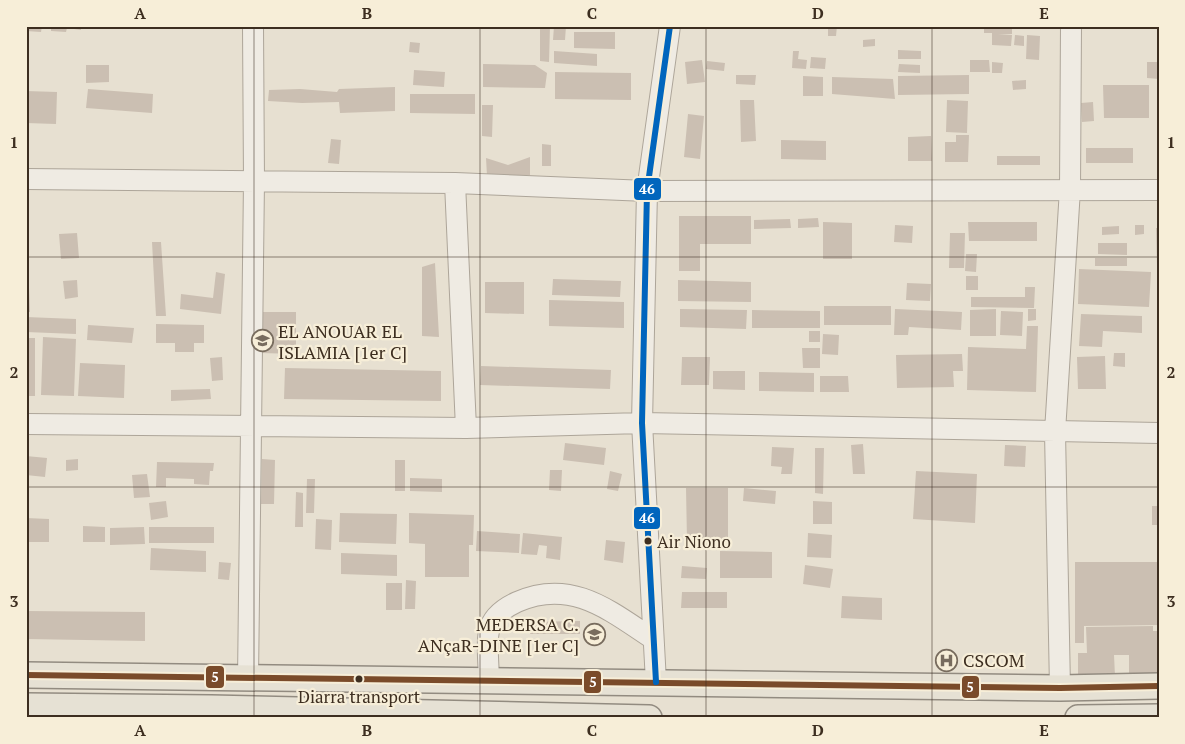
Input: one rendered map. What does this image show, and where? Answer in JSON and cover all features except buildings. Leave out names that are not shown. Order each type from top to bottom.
[{"type":"main road","points":[[26,675],[1060,688],[1159,686]]},
{"type":"main road","points":[[26,706],[211,713],[648,718]]},
{"type":"main road","points":[[1078,718],[1159,717]]},
{"type":"street","points":[[248,679],[254,181],[253,26]]},
{"type":"street","points":[[656,682],[642,423],[647,190],[670,26]]},
{"type":"street","points":[[1060,688],[1055,432],[1070,189],[1071,26]]},
{"type":"street","points":[[26,179],[455,183],[647,190],[1159,190]]},
{"type":"street","points":[[455,183],[466,428]]},
{"type":"street","points":[[26,424],[466,428],[642,423],[1159,433]]},
{"type":"street","points":[[489,681],[489,631],[495,616],[511,605],[533,595],[565,593],[586,599],[610,611],[653,639]]},
{"type":"transit line","name":"46","points":[[656,682],[642,423],[647,191],[670,26]]},
{"type":"transit line","name":"5","points":[[26,675],[1060,688],[1159,686]]},
{"type":"place","name":"EL ANOUAR EL ISLAMIA [1er C]","points":[[262,341]]},
{"type":"place","name":"Air Niono","points":[[648,541]]},
{"type":"place","name":"MEDERSA C. ANçaR-DINE [1er C]","points":[[595,634]]},
{"type":"place","name":"CSCOM","points":[[947,660]]},
{"type":"place","name":"Diarra transport","points":[[359,679]]}]
